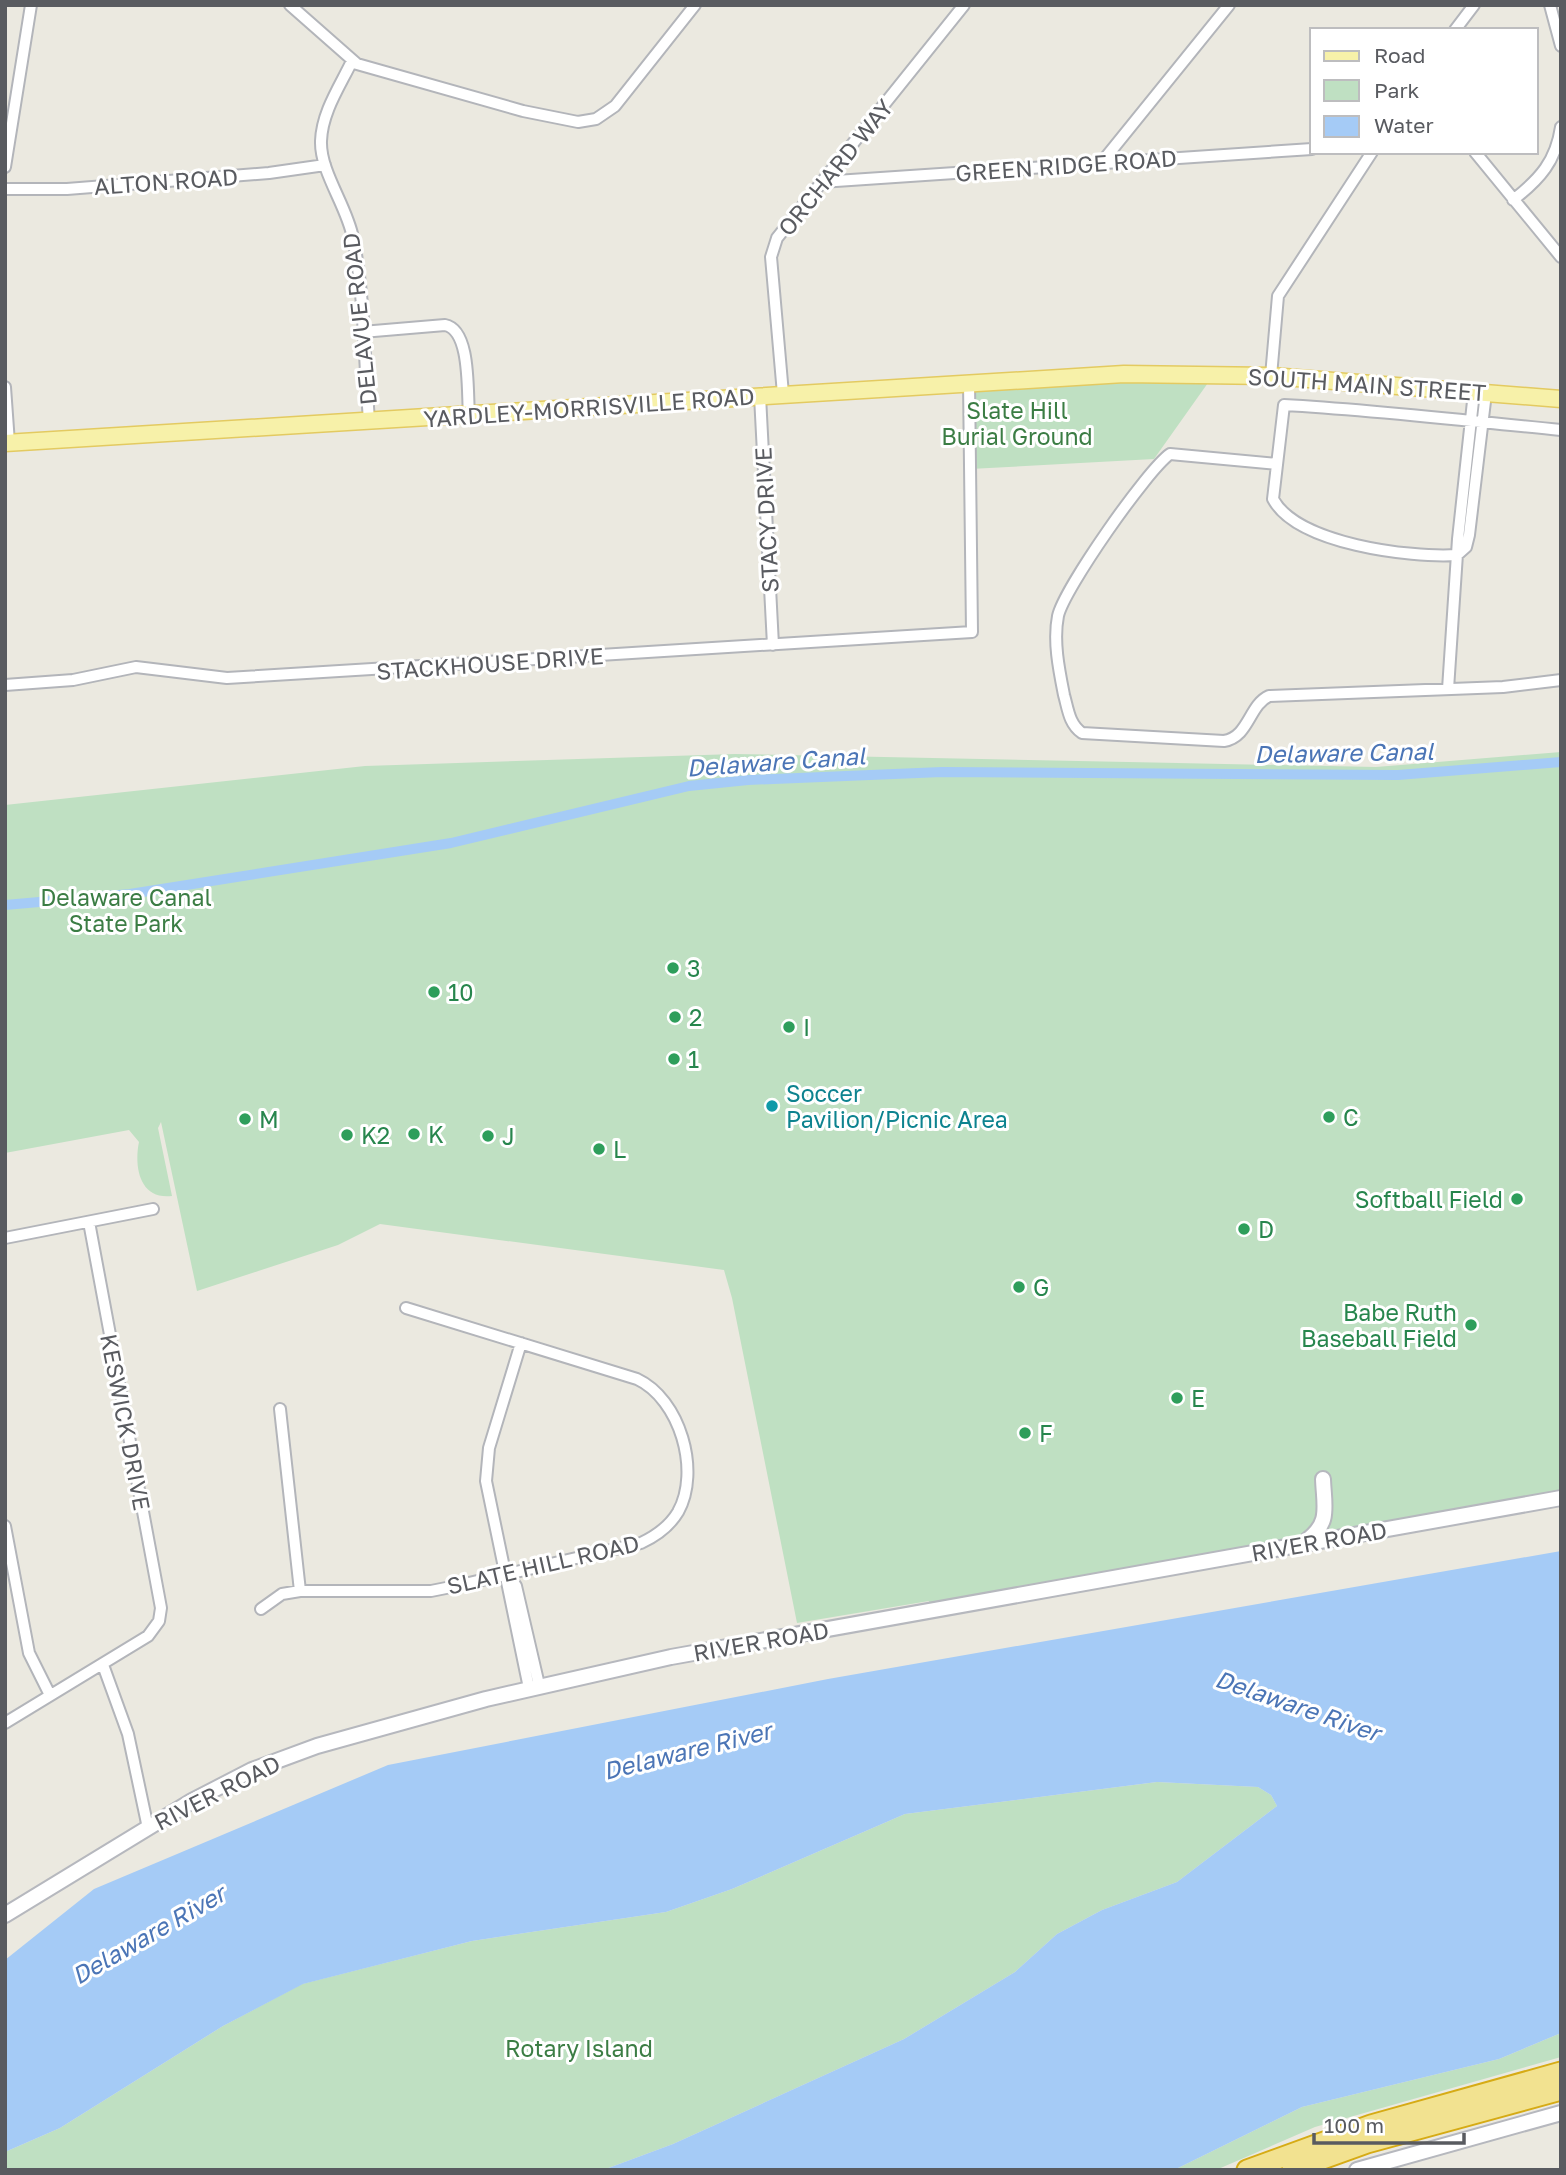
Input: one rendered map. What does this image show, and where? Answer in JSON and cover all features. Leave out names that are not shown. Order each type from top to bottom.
[{"type":"highway","points":[[1247,2170],[1371,2125],[1561,2072]]},
{"type":"highway","points":[[1292,2170],[1367,2143],[1561,2090]]},
{"type":"main road","name":"YARDLEY-MORRISVILLE ROAD","points":[[7,443],[969,382],[1173,374]]},
{"type":"main road","name":"SOUTH MAIN STREET","points":[[1173,374],[1271,376],[1561,399]]},
{"type":"main road","points":[[1302,1544],[1320,1530],[1323,1523],[1322,1479],[1333,1539]]},
{"type":"main road","name":"RIVER ROAD","points":[[5,1914],[230,1781],[284,1758],[534,1687],[671,1657],[1561,1498]]},
{"type":"main road","points":[[1357,2170],[1561,2113]]},
{"type":"street","points":[[5,167],[31,5]]},
{"type":"street","points":[[290,5],[352,61],[523,111],[578,122],[596,119],[621,99],[695,5]]},
{"type":"street","name":"ORCHARD WAY","points":[[783,394],[776,327],[773,247],[782,230],[964,5]]},
{"type":"street","points":[[1102,162],[1229,5]]},
{"type":"street","points":[[1456,28],[1471,8],[1458,5]]},
{"type":"street","points":[[1550,5],[1561,47]]},
{"type":"street","name":"DELAVUE ROAD","points":[[352,61],[330,104],[322,132],[325,165],[351,229],[369,420]]},
{"type":"street","points":[[1513,200],[1532,185],[1552,162],[1561,127]]},
{"type":"street","name":"GREEN RIDGE ROAD","points":[[821,182],[1310,149]]},
{"type":"street","points":[[1271,376],[1278,296],[1372,154]]},
{"type":"street","points":[[1477,154],[1561,257]]},
{"type":"street","name":"ALTON ROAD","points":[[5,189],[68,189],[269,173],[325,165]]},
{"type":"street","points":[[362,332],[444,325],[456,329],[463,341],[469,414]]},
{"type":"street","name":"STACKHOUSE DRIVE","points":[[5,685],[73,680],[136,667],[226,678],[926,637],[971,632],[969,382]]},
{"type":"street","points":[[5,387],[7,443]]},
{"type":"street","points":[[1448,689],[1457,555],[1480,392]]},
{"type":"street","name":"STACY DRIVE","points":[[760,396],[773,645]]},
{"type":"street","points":[[1457,555],[1340,542],[1279,509],[1273,499],[1284,405],[1561,430]]},
{"type":"street","points":[[1277,464],[1170,454],[1145,481],[1090,556],[1065,596],[1059,613],[1057,650],[1063,691],[1075,728],[1082,733],[1100,736],[1224,741],[1242,731],[1259,703],[1269,696],[1503,687],[1561,680]]},
{"type":"street","points":[[5,1238],[153,1209]]},
{"type":"street","name":"KESWICK DRIVE","points":[[89,1223],[161,1608],[159,1621],[148,1636],[103,1665]]},
{"type":"street","name":"SLATE HILL ROAD","points":[[261,1609],[282,1594],[300,1591],[431,1591],[652,1538],[678,1512],[687,1479],[675,1417],[658,1393],[637,1379],[406,1308]]},
{"type":"street","points":[[521,1343],[494,1429],[487,1465],[489,1498],[507,1573],[516,1586],[534,1687]]},
{"type":"street","points":[[280,1409],[300,1591]]},
{"type":"street","points":[[5,1526],[29,1653],[50,1695]]},
{"type":"street","points":[[5,1723],[103,1665],[128,1734],[148,1828]]},
{"type":"green space","name":"Slate Hill Burial Ground","points":[[1215,373],[1154,459],[970,469],[969,382]]},
{"type":"green space","name":"Delaware Canal State Park","points":[[1561,752],[1561,1495],[1303,1536],[1301,1539],[929,1605],[929,1601],[797,1623],[732,1298],[724,1270],[380,1224],[338,1245],[197,1291],[161,1122],[158,1128],[172,1196],[152,1193],[141,1180],[137,1161],[139,1142],[129,1130],[5,1153],[5,805],[365,766],[735,754],[1376,767]]},
{"type":"green space","name":"Rotary Island","points":[[1157,1782],[1258,1787],[1271,1795],[1277,1806],[1177,1882],[1102,1910],[1057,1934],[1015,1972],[904,2039],[673,2144],[603,2170],[5,2170],[5,2152],[60,2128],[223,2026],[302,1984],[472,1941],[666,1912],[732,1889],[905,1814]]},
{"type":"green space","points":[[1561,2033],[1561,2057],[1315,2127],[1216,2170],[1174,2170],[1302,2107],[1499,2059]]},
{"type":"water","name":"Delaware River","points":[[1561,1551],[1561,2033],[1499,2059],[1302,2107],[1174,2170],[603,2170],[673,2144],[904,2039],[1015,1972],[1057,1934],[1102,1910],[1177,1882],[1277,1806],[1271,1795],[1258,1787],[1157,1782],[905,1814],[732,1889],[666,1912],[472,1941],[303,1984],[223,2026],[60,2128],[5,2152],[5,1960],[94,1889],[388,1765],[828,1679]]},
{"type":"waterway","name":"Delaware Canal","points":[[5,905],[130,894],[451,843],[689,786],[748,780],[942,772],[1398,775],[1561,762]]},
{"type":"place","name":"3","points":[[673,968]]},
{"type":"place","name":"10","points":[[434,992]]},
{"type":"place","name":"2","points":[[675,1017]]},
{"type":"place","name":"I","points":[[789,1027]]},
{"type":"place","name":"1","points":[[674,1059]]},
{"type":"place","name":"Soccer Pavilion/Picnic Area","points":[[772,1106]]},
{"type":"place","name":"C","points":[[1329,1117]]},
{"type":"place","name":"M","points":[[245,1119]]},
{"type":"place","name":"K","points":[[414,1134]]},
{"type":"place","name":"K2","points":[[347,1135]]},
{"type":"place","name":"J","points":[[488,1136]]},
{"type":"place","name":"L","points":[[599,1149]]},
{"type":"place","name":"Softball Field","points":[[1517,1199]]},
{"type":"place","name":"D","points":[[1244,1229]]},
{"type":"place","name":"G","points":[[1019,1287]]},
{"type":"place","name":"Babe Ruth Baseball Field","points":[[1471,1325]]},
{"type":"place","name":"E","points":[[1177,1398]]},
{"type":"place","name":"F","points":[[1025,1433]]}]
